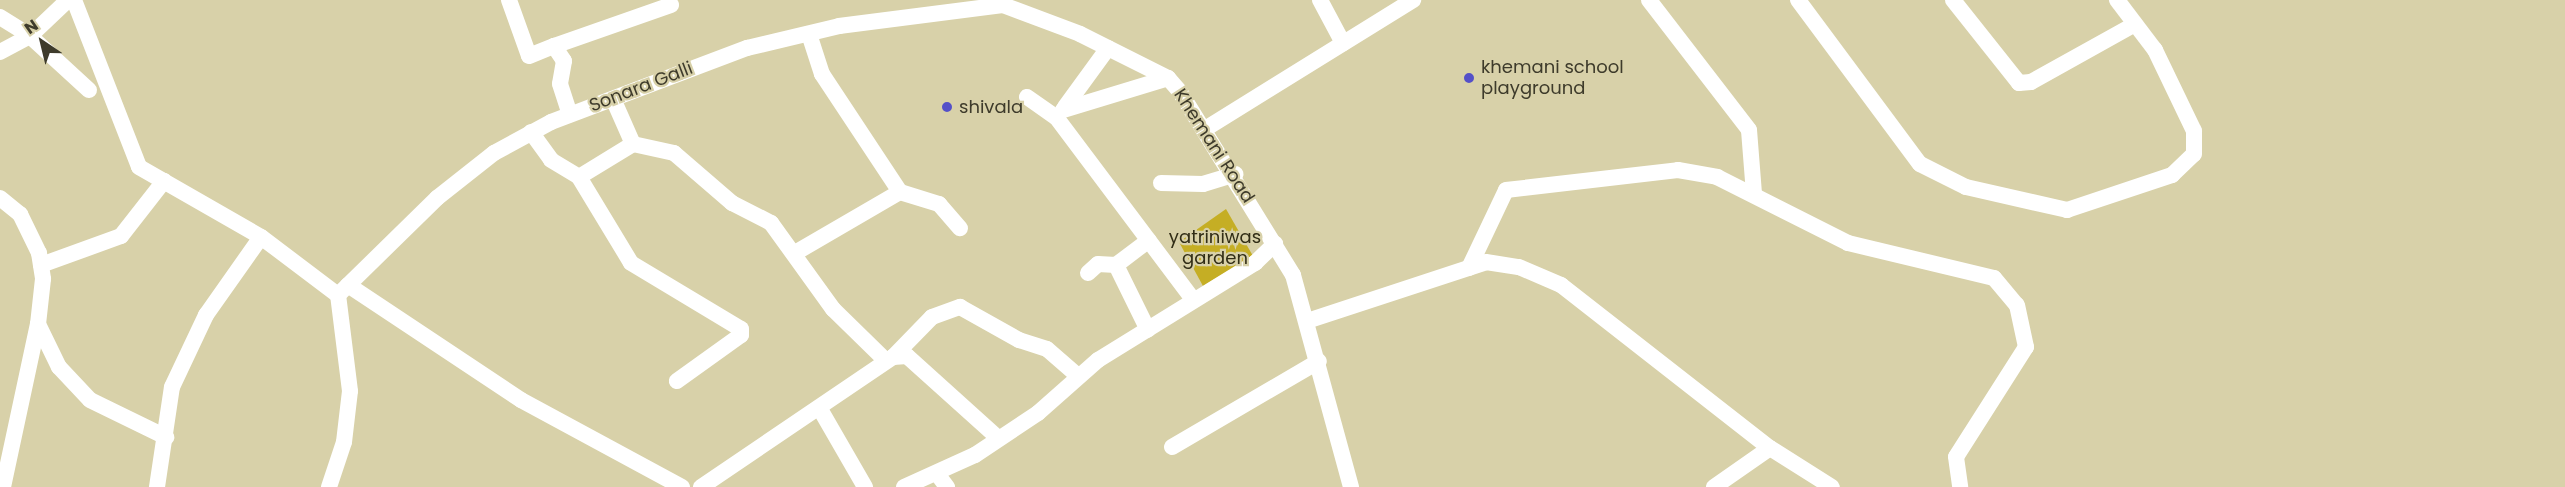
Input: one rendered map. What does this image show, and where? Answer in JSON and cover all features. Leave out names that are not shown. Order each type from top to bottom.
[{"type":"street","points":[[0,52],[30,36],[68,0]]},
{"type":"street","points":[[74,0],[139,167],[261,237],[521,400],[682,487]]},
{"type":"street","points":[[509,0],[529,56],[671,5]]},
{"type":"street","points":[[1320,0],[1343,43]]},
{"type":"street","points":[[1205,129],[1413,0]]},
{"type":"street","points":[[1649,0],[1749,130],[1754,194]]},
{"type":"street","points":[[1798,0],[1920,165],[1936,177],[2045,209],[2084,208],[2184,169],[2194,154],[2194,131],[2155,50],[2116,0]]},
{"type":"street","points":[[1953,0],[2019,84],[2031,82],[2135,24]]},
{"type":"street","name":"Sonara Galli","points":[[343,290],[437,198],[531,132],[570,114],[614,101],[684,70],[809,34],[916,7],[1004,3]]},
{"type":"street","name":"Khemani Road","points":[[1004,3],[1108,48],[1168,78],[1205,129],[1235,174],[1293,275],[1319,361],[1351,487]]},
{"type":"street","points":[[0,17],[30,36],[89,90]]},
{"type":"street","points":[[809,34],[822,74],[900,192],[939,204],[960,228]]},
{"type":"street","points":[[554,46],[564,61],[560,84],[570,114]]},
{"type":"street","points":[[1059,113],[1108,48]]},
{"type":"street","points":[[1059,113],[1168,78]]},
{"type":"street","points":[[1027,97],[1059,113],[1192,298]]},
{"type":"street","points":[[614,101],[633,144]]},
{"type":"street","points":[[531,132],[551,160],[579,177],[631,263],[741,329],[741,335],[677,381]]},
{"type":"street","points":[[579,177],[633,144],[674,153],[732,203],[771,223],[795,253],[833,309],[889,359]]},
{"type":"street","points":[[1468,268],[1492,211],[1506,190],[1521,185],[1677,170],[1718,177],[1848,243],[1994,278],[2017,305],[2026,347],[1956,457],[1960,487]]},
{"type":"street","points":[[1161,183],[1203,184],[1235,174]]},
{"type":"street","points":[[41,265],[121,236],[164,181]]},
{"type":"street","points":[[795,253],[900,192]]},
{"type":"street","points":[[0,198],[20,214],[41,265],[38,324],[3,487]]},
{"type":"street","points":[[158,487],[172,387],[201,325],[261,237]]},
{"type":"street","points":[[1088,273],[1098,264],[1116,265],[1149,240]]},
{"type":"street","points":[[904,487],[942,481],[998,438],[1038,413],[1077,375],[1148,330],[1192,298],[1255,263],[1275,244]]},
{"type":"street","points":[[1307,321],[1486,262],[1519,267],[1561,285],[1770,448],[1832,487]]},
{"type":"street","points":[[1116,265],[1148,330]]},
{"type":"street","points":[[329,487],[344,442],[350,391],[343,290]]},
{"type":"street","points":[[701,487],[820,409],[889,359],[932,317],[960,307],[1019,340],[1047,349],[1077,375]]},
{"type":"street","points":[[38,324],[79,392],[112,414],[166,437]]},
{"type":"street","points":[[889,359],[907,356],[998,438]]},
{"type":"street","points":[[1172,447],[1319,361]]},
{"type":"street","points":[[820,409],[866,487]]},
{"type":"street","points":[[1714,487],[1770,448]]},
{"type":"green space","name":"yatriniwas garden","points":[[1226,209],[1253,256],[1203,286],[1179,242]]},
{"type":"place","name":"khemani school playground","points":[[1469,78]]},
{"type":"place","name":"shivala","points":[[947,107]]}]
